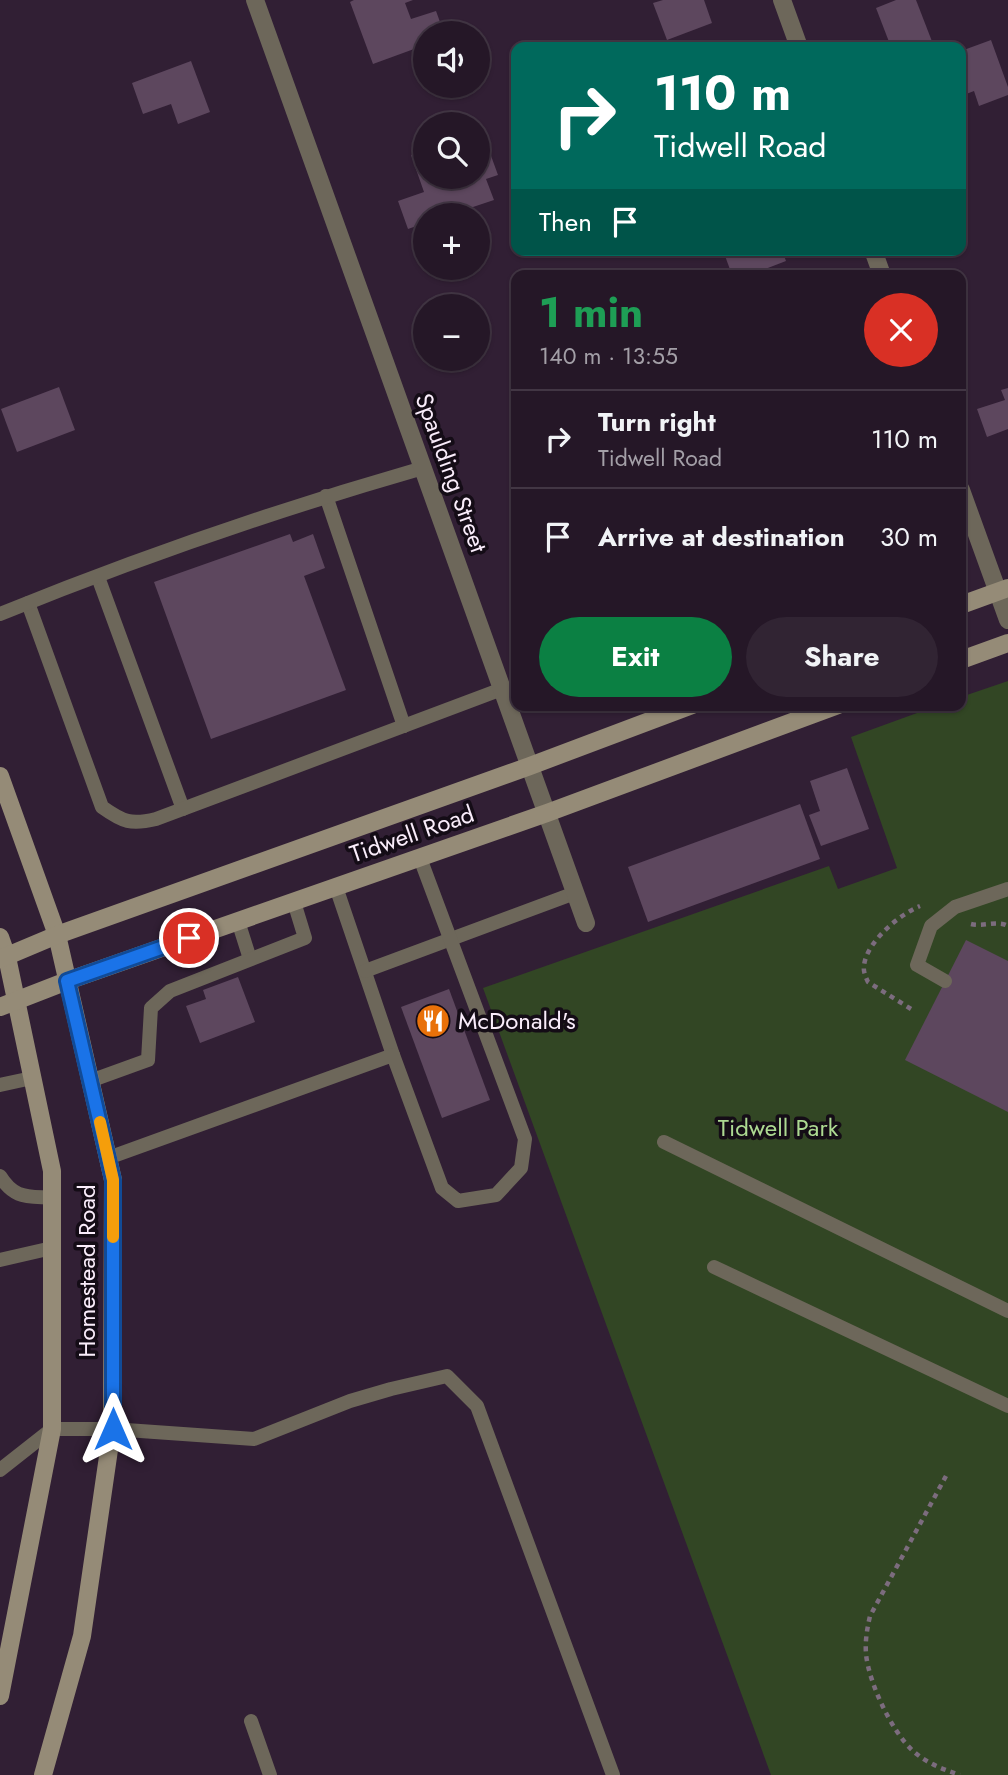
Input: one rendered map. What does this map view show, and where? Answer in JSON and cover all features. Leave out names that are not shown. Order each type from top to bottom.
[{"type":"main road","points":[[966,603],[1003,590]]},
{"type":"main road","points":[[966,658],[1008,642]]},
{"type":"main road","name":"Tidwell Road","points":[[4,958],[57,935],[676,711]]},
{"type":"main road","name":"Tidwell Road","points":[[8,1004],[547,813],[822,711]]},
{"type":"main road","name":"Homestead Road","points":[[0,776],[57,935],[113,1180],[113,1429],[82,1636],[43,1775]]},
{"type":"main road","name":"Homestead Road","points":[[0,937],[8,1004],[32,1078],[52,1171],[52,1429],[0,1696]]},
{"type":"street","name":"Spaulding Street","points":[[255,0],[586,923]]},
{"type":"street","points":[[782,0],[797,42]]},
{"type":"street","points":[[966,502],[1003,590],[1008,620]]},
{"type":"lane","points":[[0,614],[326,496],[424,468]]},
{"type":"lane","points":[[326,496],[404,726]]},
{"type":"lane","points":[[98,577],[183,809]]},
{"type":"lane","points":[[28,603],[102,807],[117,818],[136,824],[183,809],[502,689]]},
{"type":"lane","points":[[336,887],[442,1188],[458,1201],[496,1195],[521,1168],[525,1139],[420,858]]},
{"type":"lane","points":[[945,981],[917,965],[932,926],[955,907],[1008,889]]},
{"type":"lane","points":[[365,971],[575,893]]},
{"type":"lane","points":[[90,1081],[148,1060],[151,1007],[170,990],[304,938],[294,902]]},
{"type":"lane","points":[[238,921],[250,959]]},
{"type":"lane","points":[[108,1158],[393,1055]]},
{"type":"lane","points":[[0,1085],[32,1078]]},
{"type":"lane","points":[[664,1142],[1008,1311]]},
{"type":"lane","points":[[0,1176],[9,1190],[19,1195],[52,1198]]},
{"type":"lane","points":[[0,1259],[52,1248]]},
{"type":"lane","points":[[714,1267],[1008,1406]]},
{"type":"lane","points":[[0,1470],[52,1429],[113,1429],[254,1439],[351,1401],[391,1388],[447,1376],[477,1406],[613,1775]]},
{"type":"lane","points":[[251,1721],[270,1775]]},
{"type":"path","points":[[946,1476],[870,1616],[865,1639],[866,1657],[883,1711],[911,1750],[935,1766],[960,1775]]},
{"type":"green space","name":"Tidwell Park","points":[[1008,681],[1008,1775],[771,1775],[483,988],[829,866],[838,889],[897,868],[851,737],[922,711],[966,711],[966,695]]},
{"type":"building","points":[[413,0],[405,3],[411,19],[436,11],[440,21],[413,21],[413,49],[373,64],[350,2]]},
{"type":"building","points":[[663,0],[704,0],[712,23],[667,40],[653,3]]},
{"type":"building","points":[[896,0],[916,0],[932,42],[889,42],[876,8]]},
{"type":"building","points":[[991,40],[1008,87],[1008,95],[979,106],[974,91],[966,94],[966,49]]},
{"type":"building","points":[[191,61],[210,112],[178,124],[171,104],[143,114],[132,83]]},
{"type":"building","points":[[490,153],[498,175],[490,178]]},
{"type":"building","points":[[423,189],[490,189],[494,200],[485,203],[413,203],[413,227],[408,229],[398,201],[424,192]]},
{"type":"building","points":[[725,256],[784,256],[786,261],[763,270],[730,270]]},
{"type":"building","points":[[59,387],[75,430],[17,452],[1,409]]},
{"type":"building","points":[[1008,388],[1008,429],[987,437],[977,409],[1005,400],[1001,390]]},
{"type":"building","points":[[290,534],[293,542],[313,534],[325,568],[304,576],[346,690],[211,739],[154,582]]},
{"type":"building","points":[[847,768],[869,829],[821,846],[809,815],[820,811],[810,781]]},
{"type":"building","points":[[800,804],[820,859],[648,922],[628,867]]},
{"type":"building","points":[[966,940],[1008,961],[1008,1112],[905,1060]]},
{"type":"building","points":[[238,977],[255,1022],[200,1043],[186,1006],[206,999],[203,990]]},
{"type":"building","points":[[449,989],[490,1100],[442,1118],[401,1007]]},
{"type":"slow traffic","points":[[100,1122],[113,1180],[113,1237]]},
{"type":"place","name":"McDonald's","points":[[433,1021]]},
{"type":"route","points":[[113,1429],[113,1180],[67,981],[189,938]]}]
